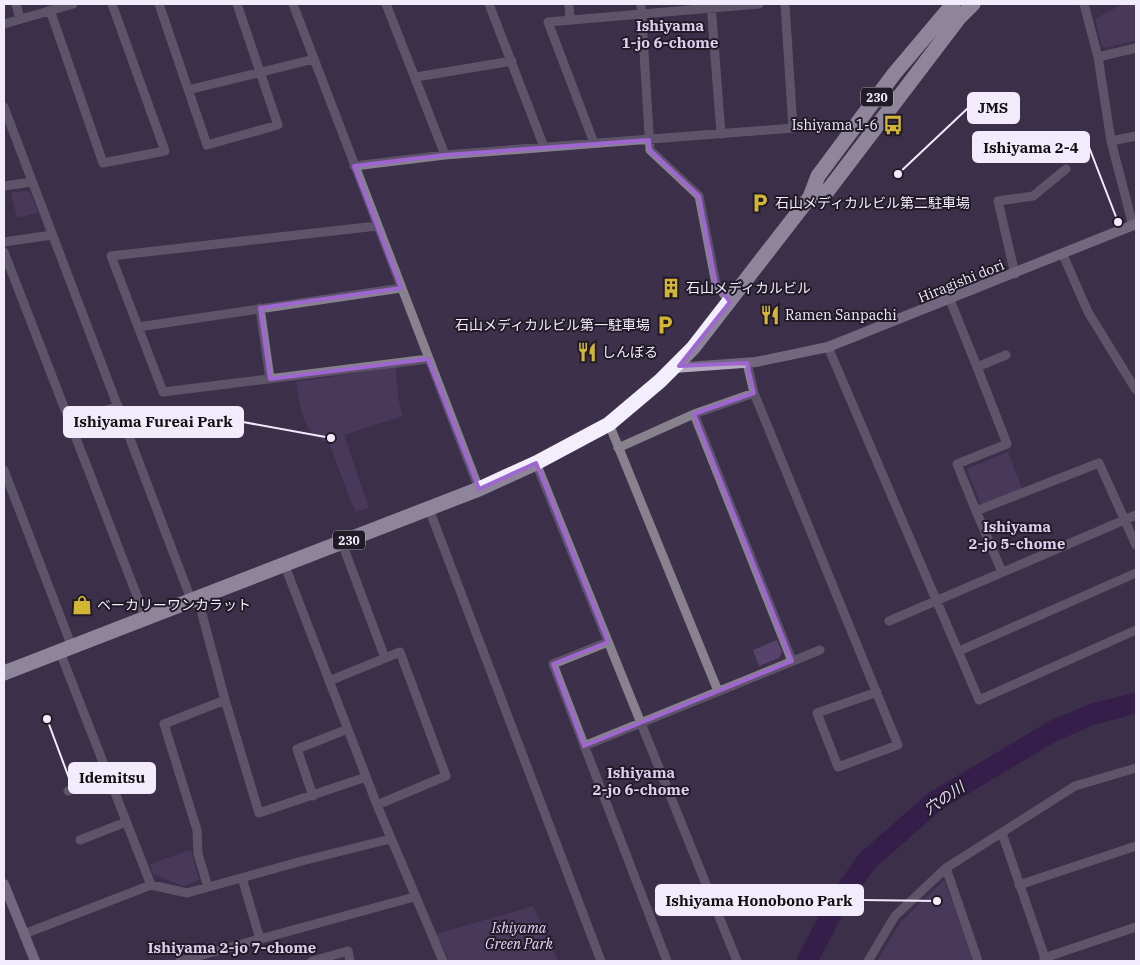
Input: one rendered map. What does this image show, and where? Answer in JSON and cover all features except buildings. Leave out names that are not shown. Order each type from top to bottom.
[{"type":"highway","name":"230","points":[[4,673],[195,601],[479,489],[536,463],[609,424],[674,368],[693,348],[810,197],[818,176],[894,74],[953,4]]},
{"type":"highway","name":"230","points":[[810,197],[826,193],[959,18],[972,4]]},
{"type":"street","points":[[16,4],[20,19]]},
{"type":"street","points":[[4,24],[73,4]]},
{"type":"street","points":[[50,10],[103,163],[165,152],[112,4]]},
{"type":"street","points":[[159,4],[207,145],[278,125],[236,4]]},
{"type":"street","points":[[293,4],[479,489]]},
{"type":"street","points":[[386,4],[445,154]]},
{"type":"street","points":[[488,4],[512,61],[544,147]]},
{"type":"street","points":[[569,4],[570,19]]},
{"type":"street","points":[[640,4],[650,150],[699,196],[716,284],[730,302]]},
{"type":"street","points":[[594,143],[548,22],[641,15],[711,6],[759,4]]},
{"type":"street","points":[[354,166],[445,154],[793,128],[785,4]]},
{"type":"street","points":[[1084,4],[1098,57],[1111,141],[1135,225]]},
{"type":"street","points":[[711,6],[721,134]]},
{"type":"street","points":[[1098,57],[1136,48]]},
{"type":"street","points":[[188,90],[314,58]]},
{"type":"street","points":[[416,77],[512,61]]},
{"type":"street","points":[[4,107],[195,601],[259,813],[366,778]]},
{"type":"street","points":[[1111,141],[1136,136]]},
{"type":"street","points":[[1015,274],[998,201],[1033,196],[1066,170]]},
{"type":"street","points":[[4,186],[32,182]]},
{"type":"street","name":"Hiragishi dori","points":[[674,368],[747,363],[828,347],[1135,225]]},
{"type":"street","points":[[377,226],[111,256],[163,392],[428,359]]},
{"type":"street","points":[[4,242],[52,234]]},
{"type":"street","points":[[4,252],[146,619]]},
{"type":"street","points":[[1063,255],[1088,312],[1136,390]]},
{"type":"street","points":[[138,327],[401,288]]},
{"type":"street","points":[[950,300],[1007,444],[958,464],[1002,572]]},
{"type":"street","points":[[260,308],[270,379]]},
{"type":"street","points":[[828,347],[938,600],[979,700],[1136,630]]},
{"type":"street","points":[[977,367],[1006,355]]},
{"type":"street","points":[[747,363],[754,392],[877,692],[898,744],[838,767],[817,713],[877,692]]},
{"type":"street","points":[[618,448],[694,414],[754,392]]},
{"type":"street","points":[[71,424],[118,406]]},
{"type":"street","points":[[694,414],[792,660]]},
{"type":"street","points":[[609,424],[718,690]]},
{"type":"street","points":[[536,463],[737,961]]},
{"type":"street","points":[[976,511],[1098,463],[1136,544]]},
{"type":"street","points":[[4,470],[108,776],[151,885]]},
{"type":"street","points":[[429,509],[601,961]]},
{"type":"street","points":[[889,621],[1136,515]]},
{"type":"street","points":[[342,543],[385,658]]},
{"type":"street","points":[[284,566],[390,839],[443,961]]},
{"type":"street","points":[[959,651],[1136,572]]},
{"type":"street","points":[[608,642],[553,664],[668,961]]},
{"type":"street","points":[[584,746],[820,650]]},
{"type":"street","points":[[329,681],[400,652],[446,776],[377,805]]},
{"type":"street","points":[[208,887],[198,854],[197,830],[164,724],[225,700]]},
{"type":"street","points":[[313,796],[297,749],[348,729]]},
{"type":"street","points":[[868,961],[895,916],[946,868],[1075,786],[1136,768]]},
{"type":"street","points":[[68,791],[108,776]]},
{"type":"street","points":[[80,840],[126,822]]},
{"type":"street","points":[[1002,833],[1045,959],[1136,927]]},
{"type":"street","points":[[24,934],[151,885],[187,893],[390,839]]},
{"type":"street","points":[[1020,884],[1136,846]]},
{"type":"street","points":[[946,868],[978,961]]},
{"type":"street","points":[[242,878],[260,939]]},
{"type":"street","points":[[4,888],[35,961]]},
{"type":"street","points":[[180,961],[213,957],[260,939],[414,897]]},
{"type":"street","points":[[312,961],[348,951],[350,961]]},
{"type":"highlighted area","points":[[649,140],[650,150],[699,196],[716,284],[730,302],[679,366],[747,363],[754,393],[694,414],[792,661],[584,746],[553,664],[608,642],[536,463],[479,489],[428,359],[270,379],[260,308],[401,288],[354,166],[445,155]]},
{"type":"green space","points":[[1123,4],[1136,4],[1136,40],[1106,48],[1102,46],[1095,19]]},
{"type":"green space","points":[[30,192],[38,213],[17,218],[11,193]]},
{"type":"green space","points":[[396,367],[398,398],[403,416],[344,435],[369,508],[355,512],[329,443],[313,434],[308,427],[301,410],[296,382]]},
{"type":"green space","points":[[1008,452],[1022,488],[981,505],[967,469]]},
{"type":"green space","points":[[777,640],[782,652],[779,658],[759,666],[753,650]]},
{"type":"green space","points":[[191,850],[199,880],[183,886],[153,874],[150,864]]},
{"type":"green space","points":[[944,880],[973,961],[877,961],[901,922]]},
{"type":"green space","name":"Ishiyama Green Park","points":[[533,906],[558,961],[450,961],[436,934]]},
{"type":"waterway","name":"穴の川","points":[[807,961],[837,903],[867,861],[934,802],[1053,731],[1093,714],[1136,703]]},
{"type":"place","name":"Ishiyama 1-6","points":[[893,125]]},
{"type":"place","name":"JMS","points":[[898,174]]},
{"type":"place","name":"石山メディカルビル第二駐車場","points":[[760,203]]},
{"type":"place","name":"Ishiyama 2-4","points":[[1118,222]]},
{"type":"place","name":"石山メディカルビル","points":[[671,288]]},
{"type":"place","name":"Ramen Sanpachi","points":[[770,315]]},
{"type":"place","name":"石山メディカルビル第一駐車場","points":[[665,325]]},
{"type":"place","name":"しんぼる","points":[[587,352]]},
{"type":"place","name":"Ishiyama Fureai Park","points":[[331,438]]},
{"type":"place","name":"ベーカリーワンカラット","points":[[82,605]]},
{"type":"place","name":"Idemitsu","points":[[47,719]]},
{"type":"place","name":"Ishiyama Honobono Park","points":[[937,901]]},
{"type":"district","name":"Ishiyama 1-jo 6-chome","points":[[670,34]]},
{"type":"district","name":"Ishiyama 2-jo 5-chome","points":[[1017,534]]},
{"type":"district","name":"Ishiyama 2-jo 6-chome","points":[[641,780]]},
{"type":"district","name":"Ishiyama 2-jo 7-chome","points":[[232,947]]}]
